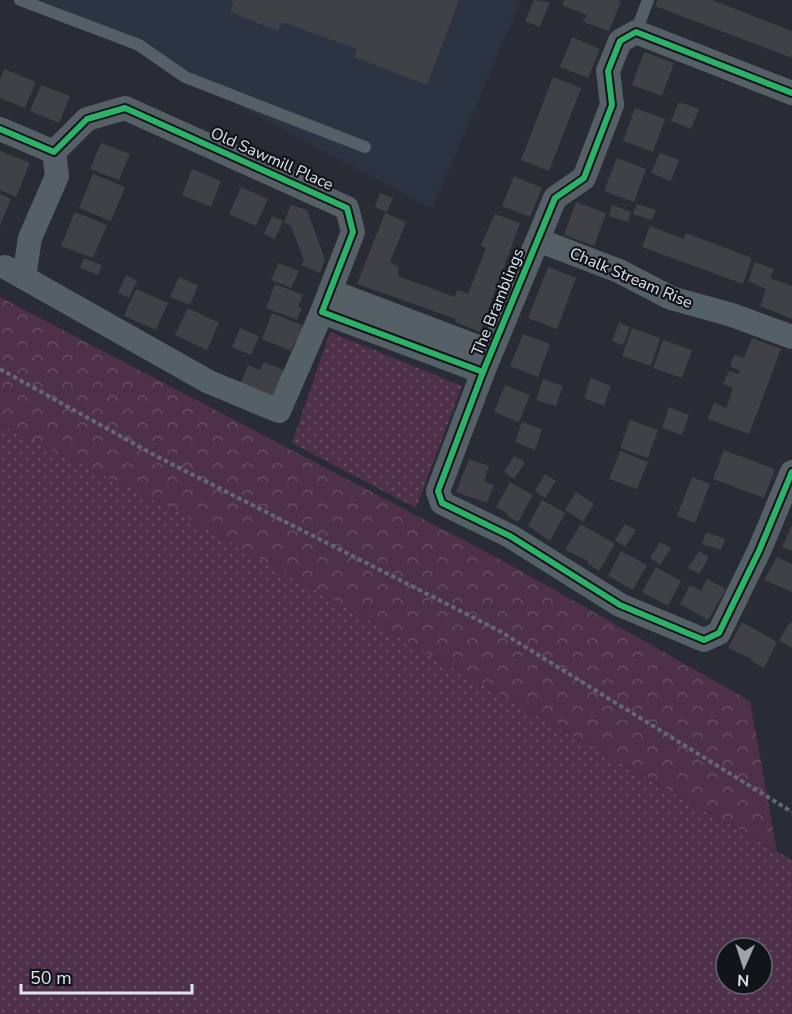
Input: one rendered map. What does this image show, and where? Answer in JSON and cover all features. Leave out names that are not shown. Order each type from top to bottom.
[{"type":"street","points":[[636,32],[791,89]]},
{"type":"street","name":"The Bramblings","points":[[636,32],[620,41],[608,71],[612,105],[584,178],[555,198],[487,362],[438,491],[442,503],[510,536],[620,605],[704,640],[718,633],[759,551],[792,472]]},
{"type":"street","name":"Old Sawmill Place","points":[[10,270],[209,382],[279,411],[326,302],[353,231],[346,207],[125,108],[87,119],[54,152]]},
{"type":"street","points":[[0,129],[54,152],[57,176],[30,238],[10,270]]},
{"type":"street","name":"Chalk Stream Rise","points":[[538,240],[619,272],[671,298],[732,315],[792,337]]},
{"type":"street","points":[[326,302],[487,362]]},
{"type":"lane","points":[[20,0],[139,45],[185,77],[365,147]]},
{"type":"lane","points":[[636,32],[648,0]]},
{"type":"path","points":[[0,369],[158,457],[498,630],[792,812]]},
{"type":"shaded area","points":[[41,0],[521,0],[432,209]]},
{"type":"green space","points":[[0,297],[507,563],[750,701],[777,851],[181,514],[0,424]]},
{"type":"green space","points":[[330,332],[462,386],[416,508],[292,443]]},
{"type":"green space","points":[[0,424],[181,514],[792,860],[792,1014],[0,1014]]},
{"type":"building","points":[[230,0],[459,0],[427,85],[354,57],[357,49],[282,22],[278,31],[230,12],[234,2]]},
{"type":"building","points":[[534,0],[550,2],[540,27],[525,21]]},
{"type":"building","points":[[564,0],[621,1],[609,31],[583,22],[587,15],[562,5]]},
{"type":"building","points":[[657,0],[712,0],[792,31],[792,58],[655,6]]},
{"type":"building","points":[[572,37],[600,49],[588,78],[560,67]]},
{"type":"building","points":[[644,52],[674,63],[662,96],[632,85]]},
{"type":"building","points":[[4,69],[36,82],[25,108],[0,98],[0,79]]},
{"type":"building","points":[[553,77],[581,88],[549,171],[521,160]]},
{"type":"building","points":[[41,85],[70,96],[59,123],[30,111]]},
{"type":"building","points":[[679,102],[699,109],[691,129],[671,121]]},
{"type":"building","points":[[635,108],[665,119],[653,152],[623,141]]},
{"type":"building","points":[[101,143],[130,154],[119,180],[90,169]]},
{"type":"building","points":[[0,151],[30,163],[16,197],[0,190]]},
{"type":"building","points":[[660,153],[679,160],[671,181],[651,173]]},
{"type":"building","points":[[617,158],[646,169],[634,202],[604,191]]},
{"type":"building","points":[[192,169],[221,181],[211,207],[182,195]]},
{"type":"building","points":[[93,174],[125,187],[111,221],[79,208]]},
{"type":"building","points":[[514,176],[542,188],[530,217],[502,206]]},
{"type":"building","points":[[241,187],[268,199],[256,226],[229,214]]},
{"type":"building","points":[[380,193],[393,198],[387,212],[375,207]]},
{"type":"building","points":[[0,194],[11,199],[0,226]]},
{"type":"building","points":[[576,202],[606,213],[594,246],[564,235]]},
{"type":"building","points":[[637,204],[656,210],[652,220],[633,214]]},
{"type":"building","points":[[291,205],[307,210],[325,259],[320,273],[301,265],[304,260],[291,226],[284,222]]},
{"type":"building","points":[[612,205],[631,212],[628,222],[609,216]]},
{"type":"building","points":[[75,212],[107,225],[93,258],[61,246]]},
{"type":"building","points":[[385,213],[406,222],[390,262],[399,267],[398,276],[455,297],[457,290],[468,294],[486,248],[481,245],[495,214],[520,223],[480,332],[455,322],[456,319],[357,284]]},
{"type":"building","points":[[272,216],[283,221],[275,239],[264,234]]},
{"type":"building","points":[[650,226],[684,239],[686,233],[752,258],[743,284],[642,247]]},
{"type":"building","points":[[84,258],[102,265],[98,275],[80,268]]},
{"type":"building","points":[[755,262],[774,269],[770,278],[792,286],[792,319],[760,306],[766,289],[748,281]]},
{"type":"building","points":[[279,263],[299,271],[291,288],[271,280]]},
{"type":"building","points":[[548,267],[576,278],[557,329],[528,318]]},
{"type":"building","points":[[126,275],[137,281],[129,298],[118,293]]},
{"type":"building","points":[[179,277],[198,285],[190,305],[170,297]]},
{"type":"building","points":[[275,284],[303,295],[298,307],[302,308],[297,320],[266,308]]},
{"type":"building","points":[[136,289],[168,303],[156,330],[124,316]]},
{"type":"building","points":[[188,308],[219,323],[207,350],[175,335]]},
{"type":"building","points":[[272,313],[302,325],[291,351],[262,339]]},
{"type":"building","points":[[619,322],[630,327],[623,345],[612,341]]},
{"type":"building","points":[[240,328],[259,336],[251,355],[232,347]]},
{"type":"building","points":[[632,328],[660,338],[651,366],[622,356]]},
{"type":"building","points":[[523,334],[550,344],[538,377],[510,366]]},
{"type":"building","points":[[752,338],[781,349],[749,434],[708,419],[714,403],[726,408],[733,388],[723,384],[729,371],[738,374],[740,370],[730,367],[734,355],[744,358]]},
{"type":"building","points":[[663,340],[692,350],[682,378],[653,368]]},
{"type":"building","points":[[264,362],[284,370],[272,399],[240,385],[248,365],[260,370]]},
{"type":"building","points":[[591,378],[611,386],[604,406],[584,398]]},
{"type":"building","points":[[543,379],[563,386],[556,406],[536,400]]},
{"type":"building","points":[[505,385],[530,395],[519,422],[494,412]]},
{"type":"building","points":[[669,407],[689,415],[682,435],[662,428]]},
{"type":"building","points":[[630,420],[658,430],[648,458],[620,448]]},
{"type":"building","points":[[522,422],[542,429],[535,450],[515,442]]},
{"type":"building","points":[[724,450],[775,469],[764,498],[713,479]]},
{"type":"building","points":[[620,451],[648,462],[637,489],[609,479]]},
{"type":"building","points":[[514,456],[525,462],[514,479],[504,472]]},
{"type":"building","points":[[469,459],[489,466],[484,481],[494,485],[487,503],[456,492]]},
{"type":"building","points":[[545,474],[556,481],[545,498],[535,491]]},
{"type":"building","points":[[692,477],[710,484],[695,523],[677,516]]},
{"type":"building","points":[[510,482],[533,495],[518,522],[496,507]]},
{"type":"building","points":[[576,492],[594,504],[583,522],[565,510]]},
{"type":"building","points":[[542,500],[565,513],[550,541],[528,526]]},
{"type":"building","points":[[581,524],[615,544],[599,571],[587,563],[588,561],[565,550]]},
{"type":"building","points":[[625,524],[636,530],[625,547],[615,540]]},
{"type":"building","points":[[792,525],[792,551],[782,547]]},
{"type":"building","points":[[706,532],[725,539],[721,550],[702,544]]},
{"type":"building","points":[[660,542],[671,548],[660,565],[650,558]]},
{"type":"building","points":[[621,551],[647,565],[633,590],[608,576]]},
{"type":"building","points":[[699,551],[709,557],[699,574],[688,568]]},
{"type":"building","points":[[777,557],[792,564],[792,592],[764,580]]},
{"type":"building","points":[[656,567],[681,581],[668,606],[642,592]]},
{"type":"building","points":[[707,579],[726,589],[708,620],[680,604],[690,585],[701,591]]},
{"type":"building","points":[[742,622],[777,642],[764,668],[751,661],[752,659],[728,648]]},
{"type":"building","points":[[790,622],[792,623],[792,648],[779,640]]},
{"type":"cycle path","points":[[792,93],[636,32],[620,41],[608,71],[612,105],[584,178],[555,198],[483,372],[438,491],[442,503],[510,536],[620,605],[704,640],[719,633],[759,551],[792,472]]},
{"type":"cycle path","points":[[0,129],[54,152],[87,119],[125,108],[347,208],[353,232],[322,312],[483,372]]}]
